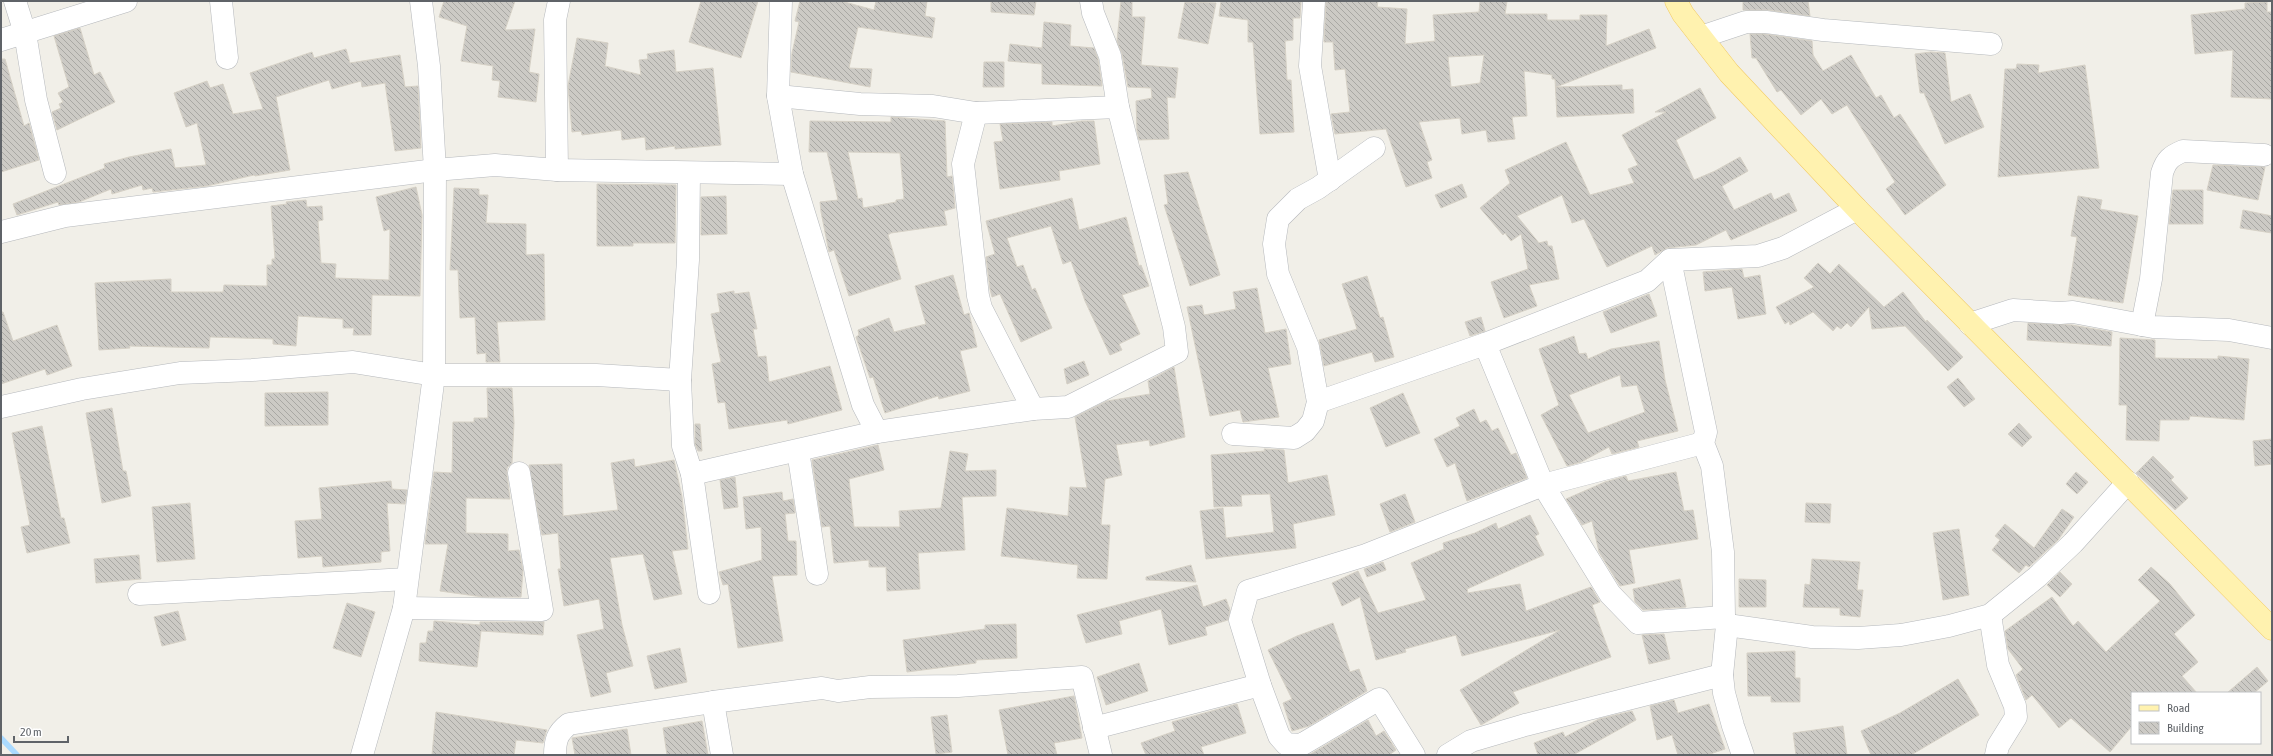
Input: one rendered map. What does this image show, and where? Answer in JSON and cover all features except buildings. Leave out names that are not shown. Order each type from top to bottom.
[{"type":"main road","points":[[1676,1],[1701,38],[1729,73],[1857,209],[2272,629]]},
{"type":"street","points":[[14,1],[25,33],[36,100],[55,173]]},
{"type":"street","points":[[1,40],[126,1]]},
{"type":"street","points":[[221,1],[227,58]]},
{"type":"street","points":[[362,755],[404,608],[434,375],[435,170],[429,66],[421,1]]},
{"type":"street","points":[[557,170],[555,20],[559,1]]},
{"type":"street","points":[[782,1],[778,96],[792,174],[863,406],[877,432]]},
{"type":"street","points":[[692,474],[877,432],[1033,409],[1068,407],[1177,352],[1174,327],[1118,107],[1110,56],[1093,13],[1091,1]]},
{"type":"street","points":[[1314,1],[1310,66],[1330,180]]},
{"type":"street","points":[[1701,38],[1746,22],[1766,22],[1823,30],[1991,44]]},
{"type":"street","points":[[778,96],[860,104],[933,106],[976,113],[1118,107]]},
{"type":"street","points":[[976,113],[963,164],[978,296],[981,308],[1033,409]]},
{"type":"street","points":[[1233,434],[1294,438],[1305,431],[1313,421],[1318,402],[1308,347],[1278,274],[1274,244],[1278,219],[1286,209],[1298,199],[1330,180],[1374,148]]},
{"type":"street","points":[[2142,325],[2152,279],[2162,173],[2166,162],[2174,154],[2183,151],[2264,155]]},
{"type":"street","points":[[1,232],[65,216],[435,170],[495,165],[557,170],[632,172],[650,170],[689,173],[792,174]]},
{"type":"street","points":[[689,173],[688,260],[680,380],[683,446],[692,474],[709,593]]},
{"type":"street","points":[[1318,402],[1485,344],[1647,281],[1670,260],[1758,256],[1783,248],[1857,209]]},
{"type":"street","points":[[1670,260],[1706,432],[1703,443],[1712,466],[1723,552],[1725,621],[1722,675],[1732,726],[1743,755]]},
{"type":"street","points":[[1970,324],[2013,310],[2060,313],[2073,312],[2153,327],[2229,330],[2272,338]]},
{"type":"street","points":[[1485,344],[1543,484],[1610,594],[1638,623],[1725,621],[1812,637],[1858,638],[1901,635],[1949,626],[1990,615],[2037,577],[2063,552],[2128,482]]},
{"type":"street","points":[[1,406],[82,389],[180,373],[252,370],[353,362],[434,375],[596,374],[680,380]]},
{"type":"street","points":[[1414,755],[1380,699],[1301,745],[1286,744],[1279,736],[1260,685],[1240,620],[1248,591],[1366,555],[1543,484],[1703,443]]},
{"type":"street","points":[[798,450],[817,574]]},
{"type":"street","points":[[404,608],[542,610],[520,473]]},
{"type":"street","points":[[139,594],[407,580]]},
{"type":"street","points":[[1990,615],[1998,665],[2015,706],[2016,717],[1998,746],[1996,755]]},
{"type":"street","points":[[1448,755],[1471,741],[1525,725],[1722,675]]},
{"type":"street","points":[[555,755],[555,744],[559,731],[569,724],[713,702],[822,688],[838,691],[870,687],[971,685],[1082,677],[1101,755]]},
{"type":"street","points":[[1094,728],[1260,685]]},
{"type":"street","points":[[713,702],[722,755]]},
{"type":"waterway","points":[[1,738],[17,755]]}]
